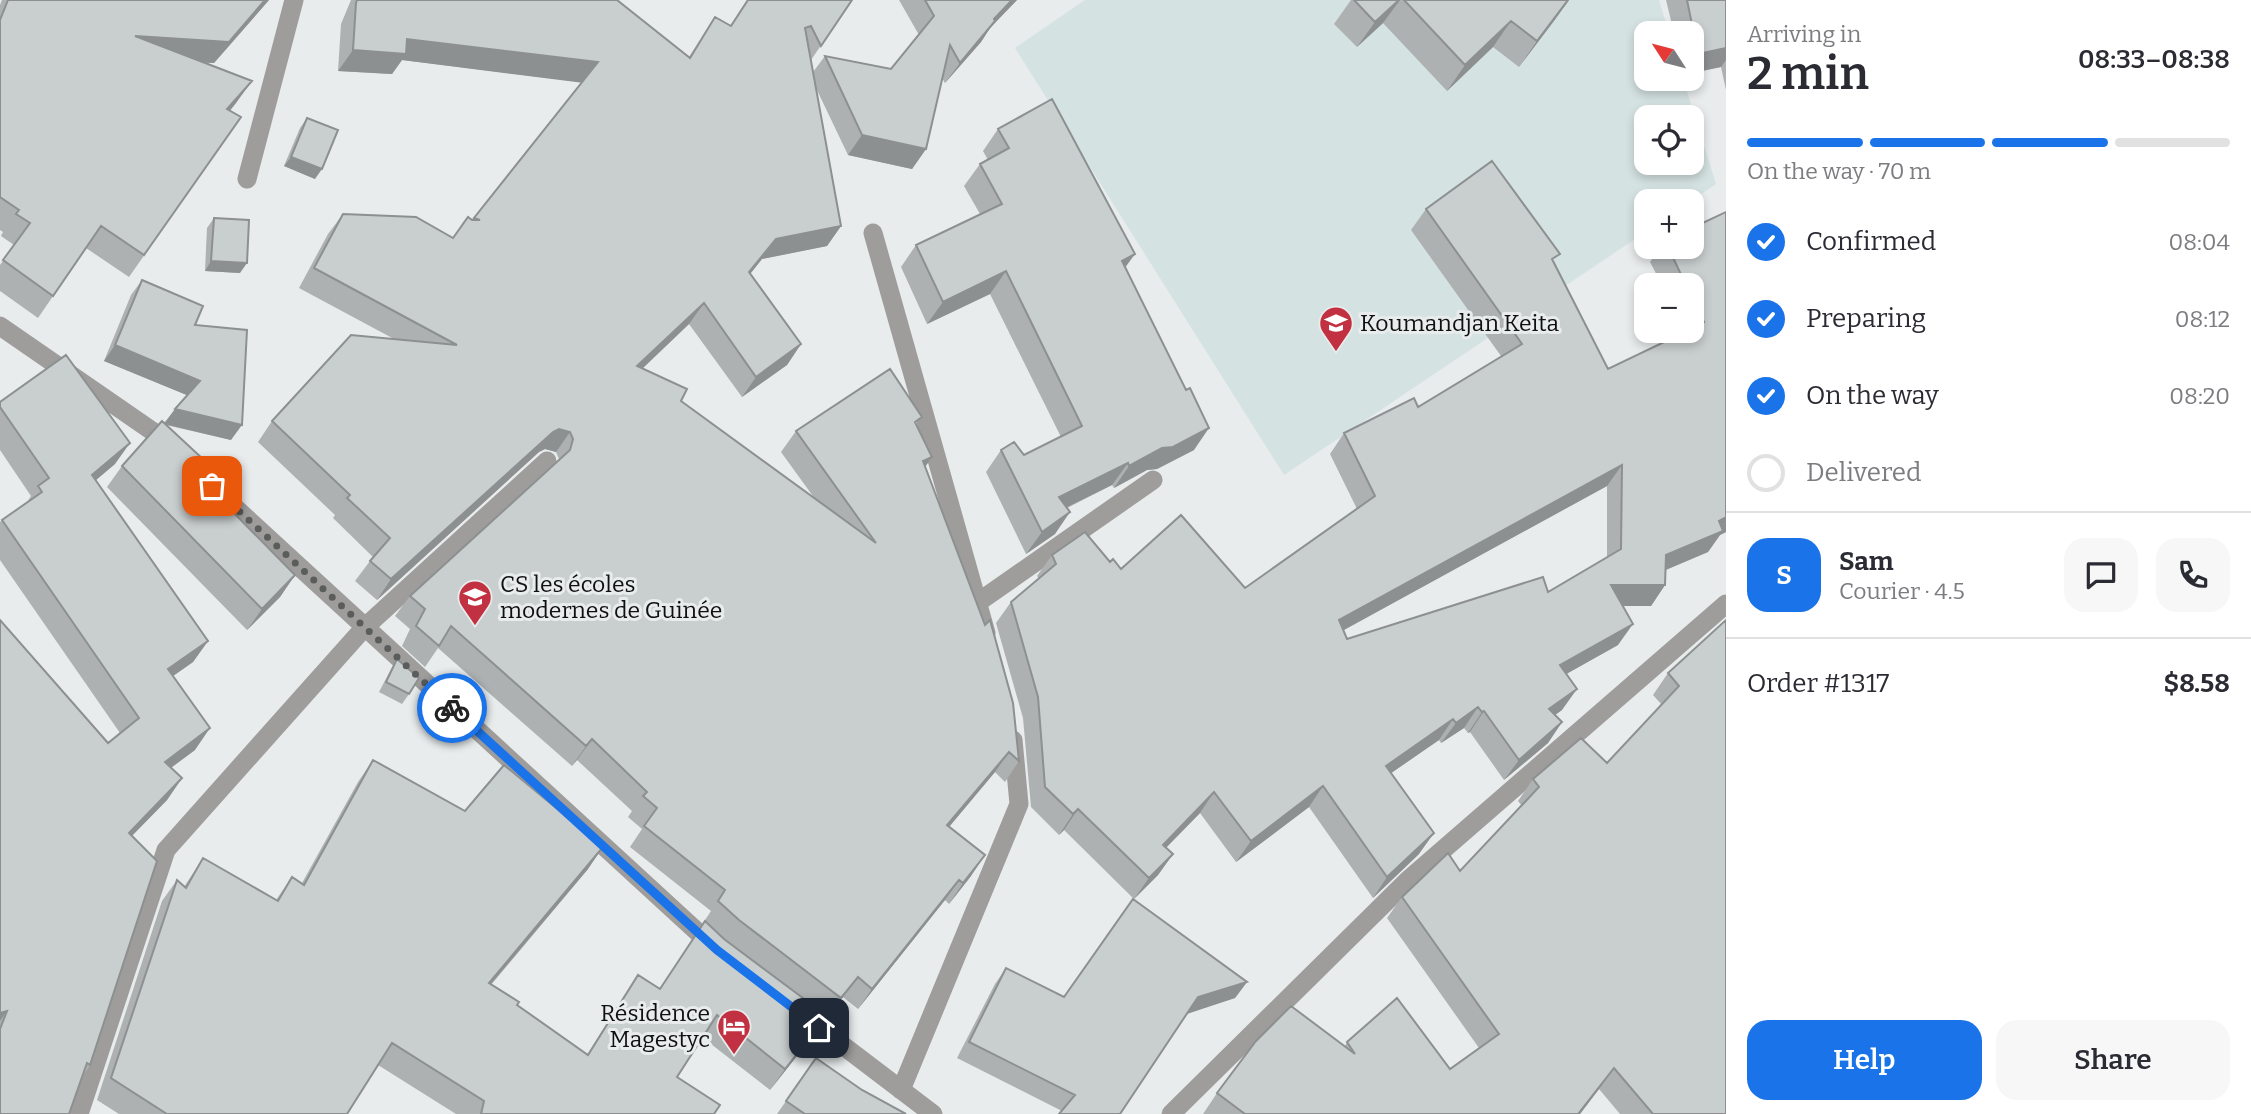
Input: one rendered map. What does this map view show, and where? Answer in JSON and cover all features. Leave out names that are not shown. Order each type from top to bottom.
[{"type":"street","points":[[247,179],[294,0]]},
{"type":"street","points":[[873,233],[992,655]]},
{"type":"street","points":[[0,326],[155,433],[364,628],[728,958]]},
{"type":"street","points":[[79,1114],[166,850],[364,628],[547,461]]},
{"type":"street","points":[[977,603],[1153,480]]},
{"type":"street","points":[[1171,1114],[1408,881],[1726,604]]},
{"type":"street","points":[[901,1090],[1019,804],[1011,721]]},
{"type":"street","points":[[782,1000],[933,1114]]},
{"type":"shaded area","name":"Koumandjan Keita","points":[[1085,0],[1659,0],[1665,21],[1634,21],[1634,91],[1687,91],[1691,105],[1634,105],[1634,175],[1704,175],[1704,146],[1716,184],[1704,192],[1704,189],[1634,189],[1634,240],[1284,475],[1015,48]]},
{"type":"building","points":[[8,0],[265,0],[229,42],[135,36],[252,81],[227,109],[241,117],[144,255],[101,226],[53,296],[3,260],[30,223],[16,214],[19,210],[0,197],[0,20]]},
{"type":"building","points":[[357,0],[617,0],[690,58],[715,17],[731,26],[748,0],[852,0],[821,46],[811,26],[805,28],[841,226],[776,239],[749,272],[801,344],[756,377],[704,303],[637,366],[687,389],[681,401],[876,543],[796,431],[890,369],[922,417],[915,422],[932,457],[923,461],[985,625],[990,620],[1013,703],[1019,761],[1009,752],[947,825],[985,855],[963,883],[959,880],[872,989],[858,977],[841,998],[739,920],[718,901],[725,890],[644,826],[657,808],[643,796],[647,792],[592,739],[586,746],[451,626],[439,646],[416,626],[425,609],[410,596],[570,450],[573,439],[570,432],[559,429],[553,432],[391,579],[370,561],[390,538],[347,498],[350,495],[272,421],[351,335],[457,345],[314,268],[343,214],[416,217],[453,238],[468,217],[480,220],[474,218],[598,62],[407,39],[406,54],[353,50]]},
{"type":"building","points":[[925,0],[1012,0],[960,63],[950,45],[926,149],[862,135],[825,56],[891,69],[934,16]]},
{"type":"building","points":[[1354,0],[1399,0],[1375,22]]},
{"type":"building","points":[[1404,0],[1568,0],[1537,41],[1511,21],[1465,65]]},
{"type":"building","points":[[1687,0],[1726,0],[1726,48],[1704,53],[1704,21],[1691,21]]},
{"type":"building","points":[[1052,99],[1135,254],[1122,261],[1186,390],[1190,388],[1209,428],[1173,447],[1162,448],[1059,497],[1070,512],[1042,532],[1001,450],[1014,442],[1024,455],[1082,426],[1006,271],[943,302],[916,245],[1002,204],[980,164],[1009,148],[998,129]]},
{"type":"building","points":[[307,118],[338,130],[322,169],[291,157]]},
{"type":"building","points":[[1492,161],[1560,254],[1552,259],[1608,369],[1662,343],[1704,343],[1704,273],[1680,273],[1674,259],[1704,259],[1704,222],[1726,212],[1726,517],[1719,521],[1723,531],[1666,555],[1665,585],[1611,585],[1633,624],[1560,665],[1577,689],[1549,709],[1562,722],[1519,760],[1484,711],[1478,707],[1456,723],[1453,719],[1386,766],[1434,833],[1387,877],[1323,786],[1251,841],[1214,792],[1163,845],[1173,854],[1149,878],[1078,809],[1073,814],[1045,787],[1038,697],[1011,602],[1056,564],[1052,555],[1085,532],[1110,562],[1113,559],[1121,569],[1181,515],[1245,588],[1375,496],[1344,433],[1414,398],[1418,407],[1522,344],[1426,209]],"holes":[[[1622,465],[1621,549],[1548,592],[1543,577],[1347,639],[1339,620]]]},
{"type":"building","points":[[214,218],[249,220],[247,263],[211,261]]},
{"type":"building","points":[[142,280],[203,306],[195,325],[247,330],[242,425],[175,409],[200,381],[115,345]]},
{"type":"building","points":[[66,355],[130,443],[92,475],[208,641],[168,669],[210,728],[165,762],[182,778],[129,833],[157,861],[90,1065],[87,1063],[69,1114],[0,1114],[0,1029],[7,1011],[0,1013],[0,620],[108,743],[139,718],[2,520],[42,492],[38,486],[49,478],[0,407],[0,402]]},
{"type":"building","points":[[162,421],[233,487],[221,500],[295,575],[262,609],[122,466]]},
{"type":"building","points":[[1726,620],[1726,1114],[1653,1114],[1614,1068],[1578,1114],[1245,1114],[1217,1093],[1256,1041],[1291,1006],[1355,1054],[1347,1042],[1397,998],[1450,1069],[1499,1034],[1402,897],[1448,853],[1460,871],[1539,787],[1533,779],[1581,738],[1607,763],[1679,686],[1668,673]]},
{"type":"building","points":[[397,659],[419,678],[409,694],[386,682]]},
{"type":"building","points":[[373,760],[465,811],[504,765],[603,847],[489,983],[519,1002],[517,1005],[588,1055],[638,975],[660,989],[705,921],[724,939],[827,1016],[785,1069],[717,1015],[677,1077],[720,1105],[714,1114],[481,1114],[484,1101],[392,1043],[347,1114],[167,1114],[111,1078],[177,880],[186,888],[203,858],[278,901],[292,877],[304,885]]},
{"type":"building","points":[[1133,899],[1247,982],[1198,997],[1120,1114],[1059,1114],[1075,1095],[969,1042],[1006,968],[1064,997]]},
{"type":"building","points":[[816,1058],[862,1090],[906,1114],[805,1114],[786,1101]]},
{"type":"way so far","points":[[212,486],[452,708]]},
{"type":"place","name":"Koumandjan Keita","points":[[1336,353]]},
{"type":"place","name":"CS les écoles modernes de Guinée","points":[[475,627]]},
{"type":"place","name":"Résidence Magestyc","points":[[734,1056]]},
{"type":"route","points":[[452,708],[717,950],[819,1028]]}]
